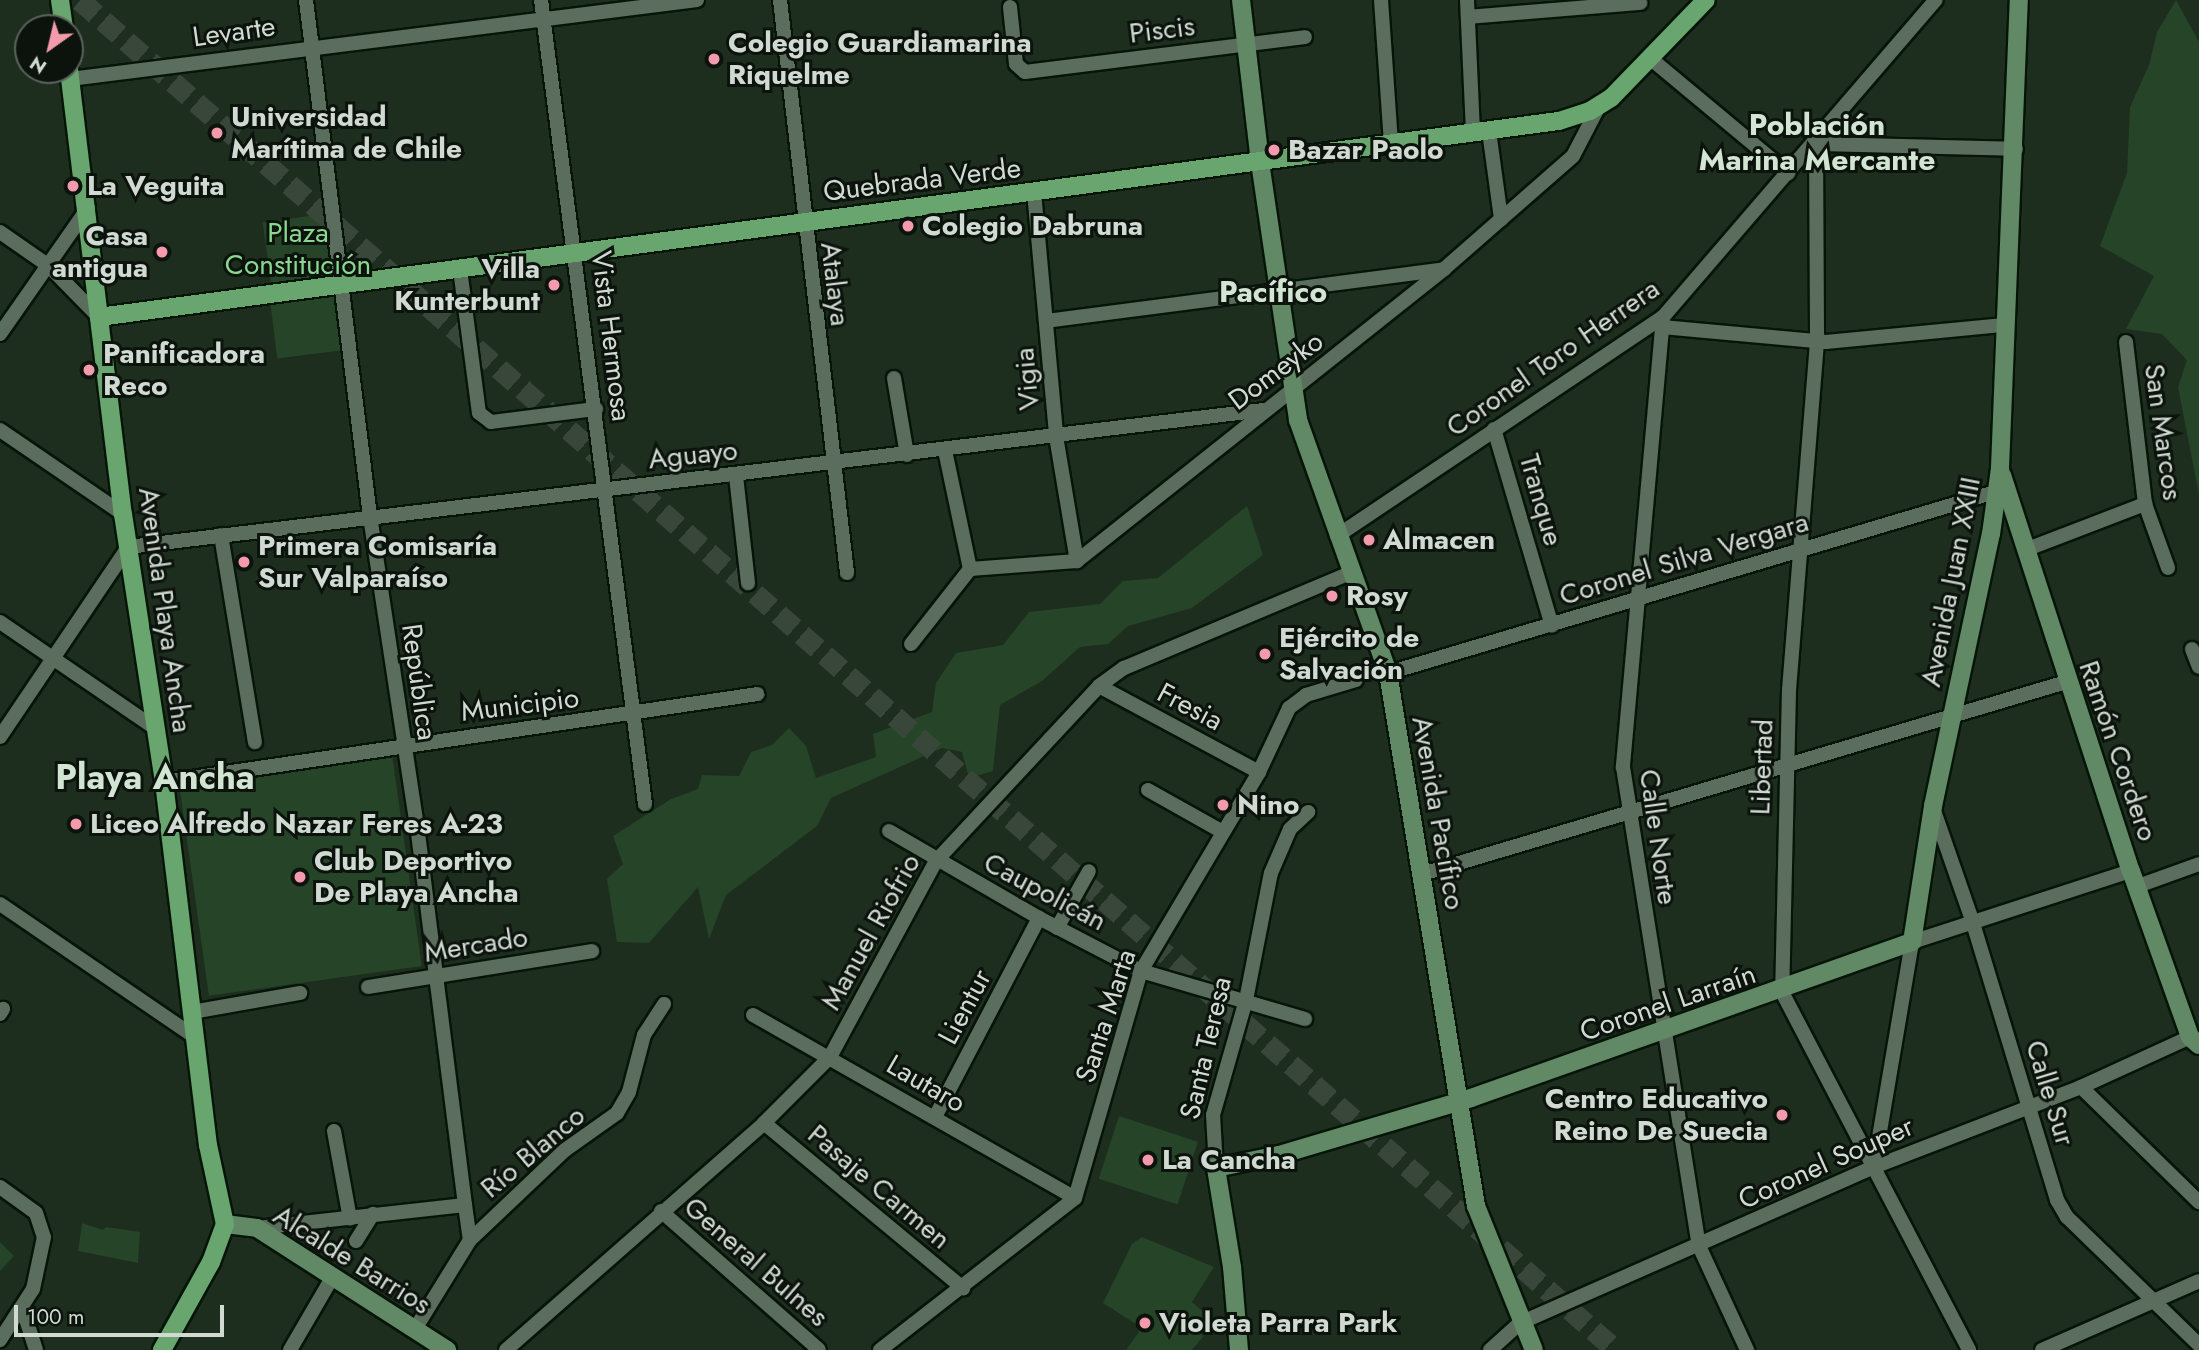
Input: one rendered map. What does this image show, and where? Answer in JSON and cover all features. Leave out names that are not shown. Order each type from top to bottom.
[{"type":"main road","name":"Quebrada Verde","points":[[99,317],[1570,119],[1599,106],[1706,0]]},
{"type":"main road","name":"Avenida Playa Ancha","points":[[71,84],[122,514],[164,782],[208,1145],[225,1224]]},
{"type":"main road","points":[[162,1350],[212,1262],[225,1224]]},
{"type":"street","name":"República","points":[[306,0],[370,516],[404,745],[470,1240]]},
{"type":"street","name":"Vista Hermosa","points":[[541,0],[607,489],[645,804]]},
{"type":"street","name":"Levarte","points":[[84,72],[697,0]]},
{"type":"street","name":"Atalaya","points":[[780,0],[803,222],[847,573]]},
{"type":"street","name":"Avenida Pacífico","points":[[1241,0],[1259,162],[1281,290],[1293,393],[1337,536],[1388,673],[1476,1206],[1520,1323],[1534,1350]]},
{"type":"street","points":[[1381,0],[1391,145]]},
{"type":"street","points":[[1467,0],[1481,132],[1501,219]]},
{"type":"street","name":"Coronel Toro Herrera","points":[[1337,536],[1494,429],[1663,322],[1936,0]]},
{"type":"street","name":"Avenida Juan XXIII","points":[[1874,1167],[1933,806],[1991,534],[2000,468],[2004,325],[2016,149],[2019,0]]},
{"type":"street","points":[[1468,17],[1640,3]]},
{"type":"street","name":"Piscis","points":[[1010,7],[1016,64],[1026,72],[1305,37]]},
{"type":"street","points":[[1650,58],[1788,173]]},
{"type":"street","name":"Domeyko","points":[[1077,561],[1263,410],[1293,393],[1444,269],[1573,156],[1599,106]]},
{"type":"street","points":[[1816,142],[2016,149]]},
{"type":"street","name":"Libertad","points":[[1816,142],[1817,342],[1797,548],[1786,766],[1782,992],[1969,1350]]},
{"type":"street","name":"Vigia","points":[[1034,191],[1056,436],[1077,561]]},
{"type":"street","points":[[0,334],[88,208]]},
{"type":"street","points":[[0,232],[49,266],[99,317]]},
{"type":"street","points":[[460,269],[479,413],[491,422],[596,409]]},
{"type":"street","points":[[1046,321],[1444,269]]},
{"type":"street","points":[[1663,322],[1817,342],[2004,325]]},
{"type":"street","name":"Calle Norte","points":[[1663,322],[1623,767],[1662,1033],[1699,1246],[1747,1350]]},
{"type":"street","name":"San Marcos","points":[[2126,342],[2145,504],[2168,568]]},
{"type":"street","points":[[894,378],[907,455]]},
{"type":"street","name":"Aguayo","points":[[128,547],[370,516],[736,476],[1263,410]]},
{"type":"street","name":"Tranque","points":[[1494,429],[1552,626]]},
{"type":"street","points":[[0,430],[122,514]]},
{"type":"street","points":[[945,450],[970,569]]},
{"type":"street","name":"Ramón Cordero","points":[[2000,468],[2066,682],[2134,878],[2195,1041]]},
{"type":"street","points":[[736,476],[748,583]]},
{"type":"street","name":"Coronel Silva Vergara","points":[[1388,673],[1639,601],[1797,548],[1995,492]]},
{"type":"street","points":[[2025,550],[2145,504]]},
{"type":"street","points":[[221,535],[255,742]]},
{"type":"street","points":[[0,737],[128,547]]},
{"type":"street","points":[[911,644],[970,569],[1077,561]]},
{"type":"street","name":"Manuel Riofrio","points":[[506,1350],[764,1123],[830,1057],[936,861],[1099,686],[1124,668],[1350,573]]},
{"type":"street","points":[[0,622],[156,729]]},
{"type":"street","points":[[2192,649],[2199,667]]},
{"type":"street","name":"Santa Marta","points":[[1075,1198],[1141,971],[1221,831],[1259,772],[1296,700],[1356,680]]},
{"type":"street","points":[[1422,874],[2066,682]]},
{"type":"street","name":"Fresia","points":[[1099,686],[1259,772]]},
{"type":"street","name":"Municipio","points":[[164,782],[404,745],[634,715],[758,694]]},
{"type":"street","points":[[1148,790],[1221,831]]},
{"type":"street","name":"Calle Sur","points":[[1933,806],[1972,920],[2057,1200],[2067,1217],[2199,1345]]},
{"type":"street","name":"Santa Teresa","points":[[1239,1350],[1232,1267],[1216,1168],[1213,1115],[1247,1000],[1271,873],[1290,829],[1308,812]]},
{"type":"street","name":"Caupolicán","points":[[890,831],[936,861],[1141,971],[1305,1019]]},
{"type":"street","name":"Coronel Larraín","points":[[1216,1168],[1279,1155],[1458,1100],[1782,992],[1972,920],[2199,863]]},
{"type":"street","points":[[1058,928],[1090,871]]},
{"type":"street","points":[[0,904],[195,1037]]},
{"type":"street","name":"Lientur","points":[[935,1117],[1039,918]]},
{"type":"street","name":"Mercado","points":[[368,987],[592,951]]},
{"type":"street","points":[[192,1012],[300,993]]},
{"type":"street","name":"Río Blanco","points":[[415,1329],[470,1240],[565,1150],[617,1113],[629,1092],[644,1035],[664,1004]]},
{"type":"street","name":"Lautaro","points":[[753,1015],[1075,1198]]},
{"type":"street","name":"Coronel Souper","points":[[1490,1350],[1520,1323],[1874,1167],[2195,1041]]},
{"type":"street","points":[[2081,1087],[2199,1202]]},
{"type":"street","name":"Pasaje Carmen","points":[[764,1123],[963,1288]]},
{"type":"street","points":[[334,1131],[350,1219]]},
{"type":"street","points":[[0,1186],[32,1210],[43,1225],[40,1266],[23,1310],[0,1340]]},
{"type":"street","points":[[880,1350],[963,1288],[1075,1198]]},
{"type":"street","points":[[257,1228],[466,1205]]},
{"type":"street","name":"General Bulnes","points":[[661,1211],[818,1350]]},
{"type":"street","points":[[356,1241],[373,1214]]},
{"type":"street","name":"Alcalde Barrios","points":[[225,1224],[257,1228],[447,1350]]},
{"type":"street","points":[[290,1350],[333,1276]]},
{"type":"street","points":[[2042,1350],[2199,1281]]},
{"type":"street","points":[[23,1310],[36,1350]]},
{"type":"green space","points":[[2176,0],[2199,42],[2199,495],[2178,387],[2187,360],[2162,334],[2126,329],[2154,276],[2100,246],[2127,173],[2130,107],[2149,65],[2157,32]]},
{"type":"green space","name":"Plaza Constitución","points":[[323,214],[332,275],[271,284],[263,222]]},
{"type":"green space","name":"Plaza Constitución","points":[[334,296],[341,351],[277,358],[270,304]]},
{"type":"green space","points":[[1247,506],[1263,555],[1192,608],[1128,626],[1108,644],[1080,647],[1042,681],[1000,705],[993,771],[969,778],[962,752],[942,748],[831,798],[817,826],[726,895],[709,939],[698,887],[649,943],[617,942],[607,879],[623,864],[613,836],[671,799],[698,789],[702,775],[739,776],[751,752],[772,745],[789,728],[806,746],[816,778],[876,757],[873,734],[932,712],[936,683],[956,653],[1003,645],[1029,612],[1100,604],[1123,581],[1158,578]]},
{"type":"green space","name":"Club Deportivo De Playa Ancha","points":[[392,754],[422,966],[209,996],[179,784]]},
{"type":"green space","name":"La Cancha","points":[[1119,1116],[1198,1142],[1178,1204],[1099,1179]]},
{"type":"green space","points":[[82,1223],[103,1230],[106,1227],[140,1232],[138,1263],[78,1251]]},
{"type":"green space","points":[[1142,1237],[1214,1267],[1192,1302],[1215,1322],[1192,1350],[1126,1350],[1139,1332],[1136,1324],[1103,1303],[1132,1244]]},
{"type":"green space","points":[[0,1242],[14,1256],[0,1271]]},
{"type":"tunnel","points":[[80,0],[1616,1350]]},
{"type":"place","name":"Colegio Guardiamarina Riquelme","points":[[714,59]]},
{"type":"place","name":"Universidad Marítima de Chile","points":[[217,133]]},
{"type":"place","name":"Bazar Paolo","points":[[1274,150]]},
{"type":"place","name":"La Veguita","points":[[73,186]]},
{"type":"place","name":"Colegio Dabruna","points":[[908,226]]},
{"type":"place","name":"Casa antigua","points":[[162,252]]},
{"type":"place","name":"Villa Kunterbunt","points":[[554,285]]},
{"type":"place","name":"Panificadora Reco","points":[[89,370]]},
{"type":"place","name":"Almacen","points":[[1369,540]]},
{"type":"place","name":"Primera Comisaría Sur Valparaíso","points":[[244,562]]},
{"type":"place","name":"Rosy","points":[[1332,596]]},
{"type":"place","name":"Ejército de Salvación","points":[[1265,654]]},
{"type":"place","name":"Nino","points":[[1223,805]]},
{"type":"place","name":"Liceo Alfredo Nazar Feres A-23","points":[[76,824]]},
{"type":"place","name":"Club Deportivo De Playa Ancha","points":[[300,877]]},
{"type":"place","name":"Centro Educativo Reino De Suecia","points":[[1782,1115]]},
{"type":"place","name":"La Cancha","points":[[1148,1160]]},
{"type":"place","name":"Violeta Parra Park","points":[[1145,1323]]},
{"type":"district","name":"Población Marina Mercante","points":[[1817,142]]},
{"type":"district","name":"Pacífico","points":[[1273,292]]},
{"type":"district","name":"Playa Ancha","points":[[155,777]]}]
